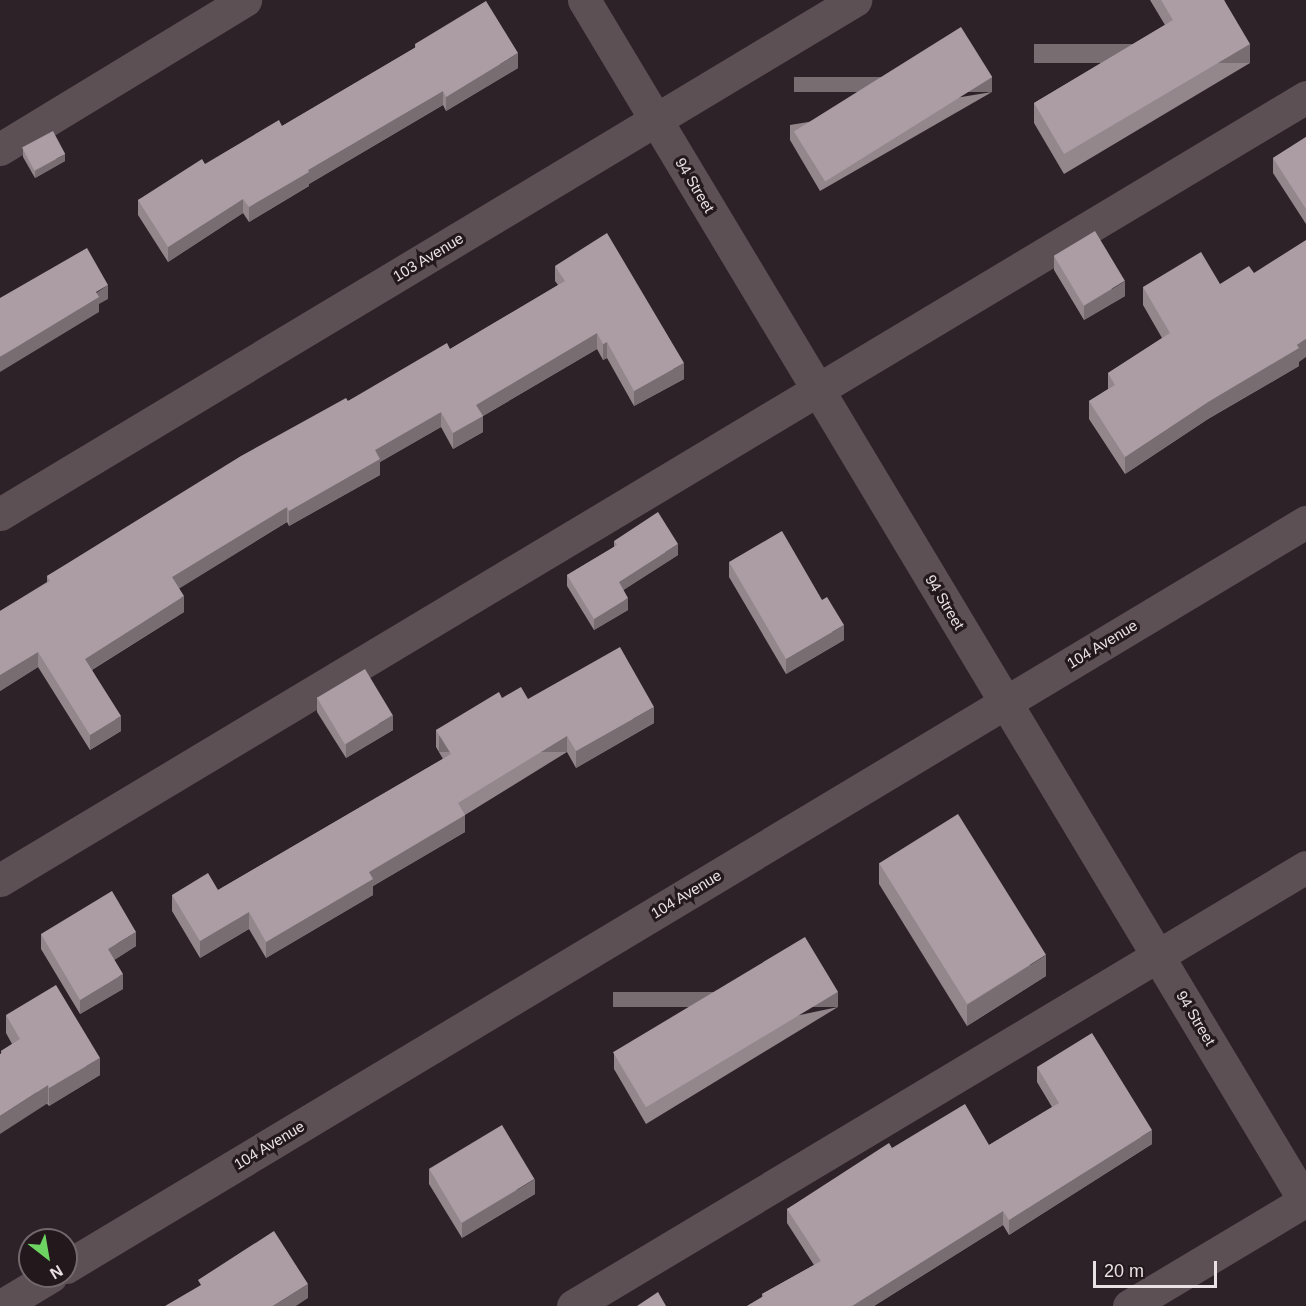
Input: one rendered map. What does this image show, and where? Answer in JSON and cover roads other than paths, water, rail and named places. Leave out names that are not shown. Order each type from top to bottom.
[{"type":"street","points":[[0,149],[245,0]]},
{"type":"street","name":"94 Street","points":[[584,0],[1306,1201]]},
{"type":"street","name":"103 Avenue","points":[[0,514],[855,0]]},
{"type":"street","points":[[0,880],[1306,97]]},
{"type":"street","name":"104 Avenue","points":[[78,1260],[1306,522]]},
{"type":"street","points":[[573,1306],[1306,867]]},
{"type":"street","points":[[1129,1306],[1306,1201]]},
{"type":"street","points":[[1,1306],[31,1288]]}]
